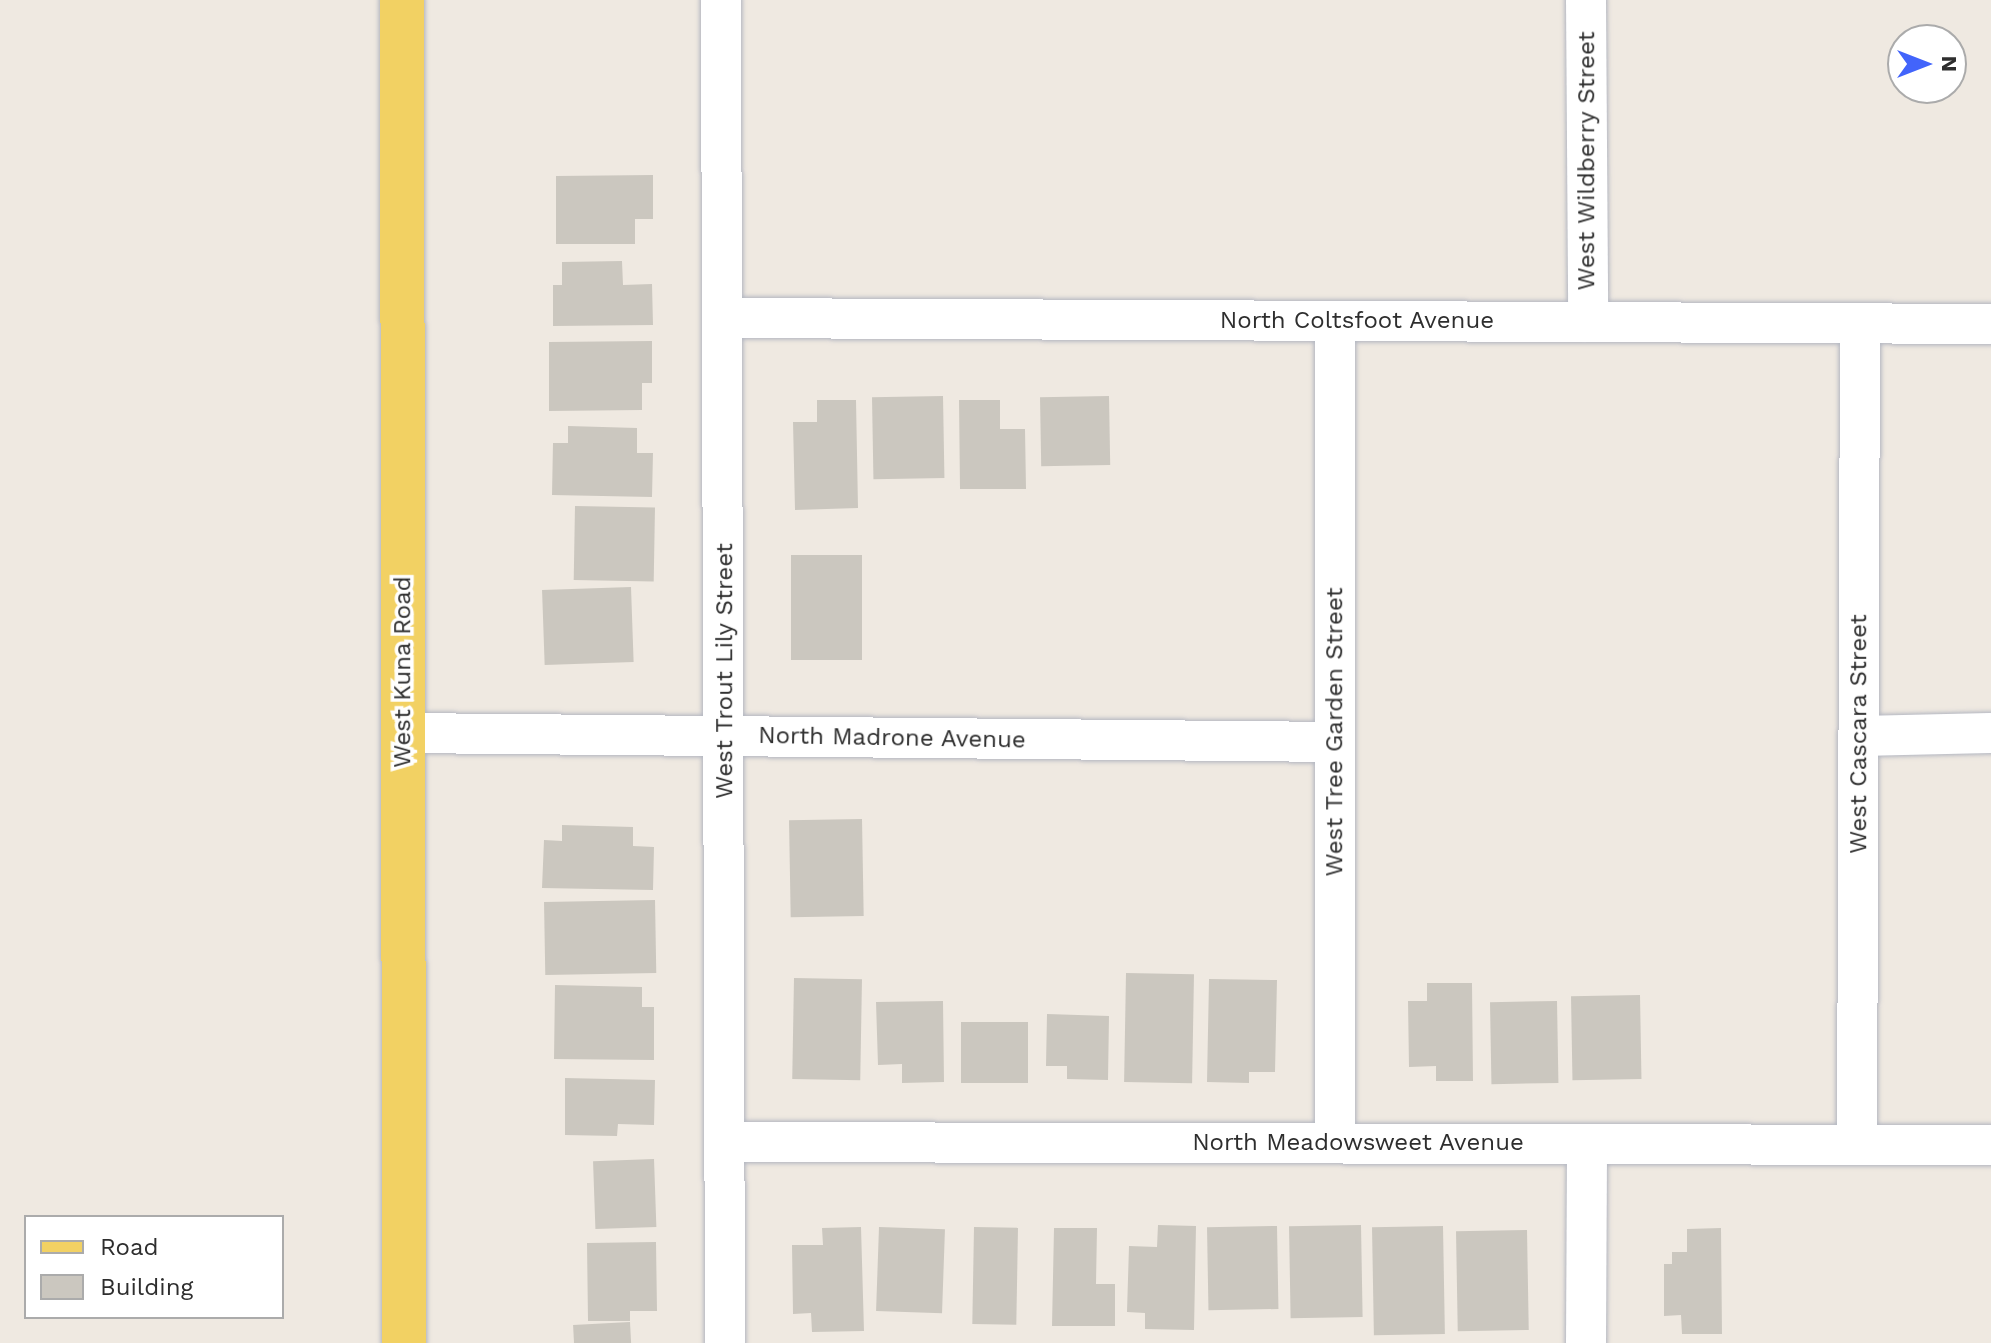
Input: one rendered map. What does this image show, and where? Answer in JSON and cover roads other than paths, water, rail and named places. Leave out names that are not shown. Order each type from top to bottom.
[{"type":"main road","name":"West Kuna Road","points":[[402,0],[404,1343]]},
{"type":"street","name":"West Trout Lily Street","points":[[721,0],[725,1343]]},
{"type":"street","name":"West Wildberry Street","points":[[1586,0],[1588,322]]},
{"type":"street","name":"North Coltsfoot Avenue","points":[[723,318],[1991,324]]},
{"type":"street","name":"West Tree Garden Street","points":[[1335,321],[1335,1143]]},
{"type":"street","name":"West Cascara Street","points":[[1857,1144],[1860,324]]},
{"type":"street","name":"North Madrone Avenue","points":[[403,733],[1334,742]]},
{"type":"street","points":[[1859,736],[1991,733]]},
{"type":"street","name":"North Meadowsweet Avenue","points":[[725,1142],[1991,1145]]},
{"type":"street","points":[[1586,1343],[1587,1144]]}]
